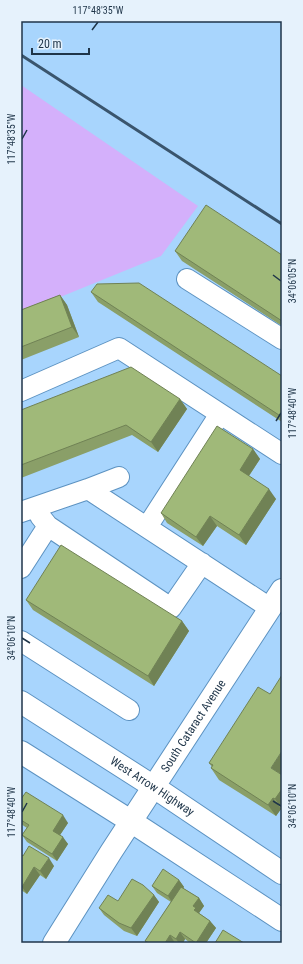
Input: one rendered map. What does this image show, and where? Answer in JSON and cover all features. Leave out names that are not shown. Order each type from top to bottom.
[{"type":"main road","name":"South Cataract Avenue","points":[[54,943],[282,590]]},
{"type":"main road","name":"West Arrow Highway","points":[[21,702],[154,787],[282,873]]},
{"type":"main road","points":[[21,752],[132,822],[282,920]]},
{"type":"lane","points":[[187,279],[282,339]]},
{"type":"lane","points":[[21,391],[119,348],[282,454]]},
{"type":"lane","points":[[147,527],[220,414]]},
{"type":"lane","points":[[27,510],[119,477]]},
{"type":"lane","points":[[88,489],[270,608]]},
{"type":"lane","points":[[27,510],[48,526],[171,608],[202,563]]},
{"type":"lane","points":[[21,568],[48,526]]},
{"type":"lane","points":[[21,641],[129,710]]},
{"type":"shaded area","points":[[21,85],[198,206],[161,256],[21,313]]},
{"type":"building","points":[[206,205],[282,255],[282,321],[175,251]]},
{"type":"building","points":[[139,283],[282,376],[282,417],[91,292],[97,284]]},
{"type":"building","points":[[60,295],[72,327],[21,347],[21,310]]},
{"type":"building","points":[[131,367],[180,399],[151,442],[126,425],[21,465],[21,410]]},
{"type":"building","points":[[217,426],[253,449],[240,470],[269,489],[239,535],[210,516],[196,537],[161,513]]},
{"type":"building","points":[[61,545],[182,621],[148,676],[26,600]]},
{"type":"building","points":[[282,675],[282,751],[271,768],[282,775],[282,789],[275,799],[273,798],[268,805],[211,768],[213,765],[209,763],[258,687],[270,694]]},
{"type":"building","points":[[26,792],[63,815],[53,831],[63,837],[52,854],[22,835],[29,825],[21,820],[21,799]]},
{"type":"building","points":[[29,846],[49,858],[40,871],[34,867],[22,887],[21,855],[23,856]]},
{"type":"building","points":[[163,869],[179,880],[168,896],[152,886]]},
{"type":"building","points":[[132,879],[143,885],[154,895],[131,928],[119,923],[99,908],[108,895],[118,901]]},
{"type":"building","points":[[181,887],[199,898],[193,906],[196,908],[194,910],[210,921],[196,943],[180,932],[176,939],[170,935],[165,943],[149,943],[145,941]]},
{"type":"building","points":[[223,930],[244,943],[215,943]]},
{"type":"railway","points":[[21,55],[282,224]]}]
